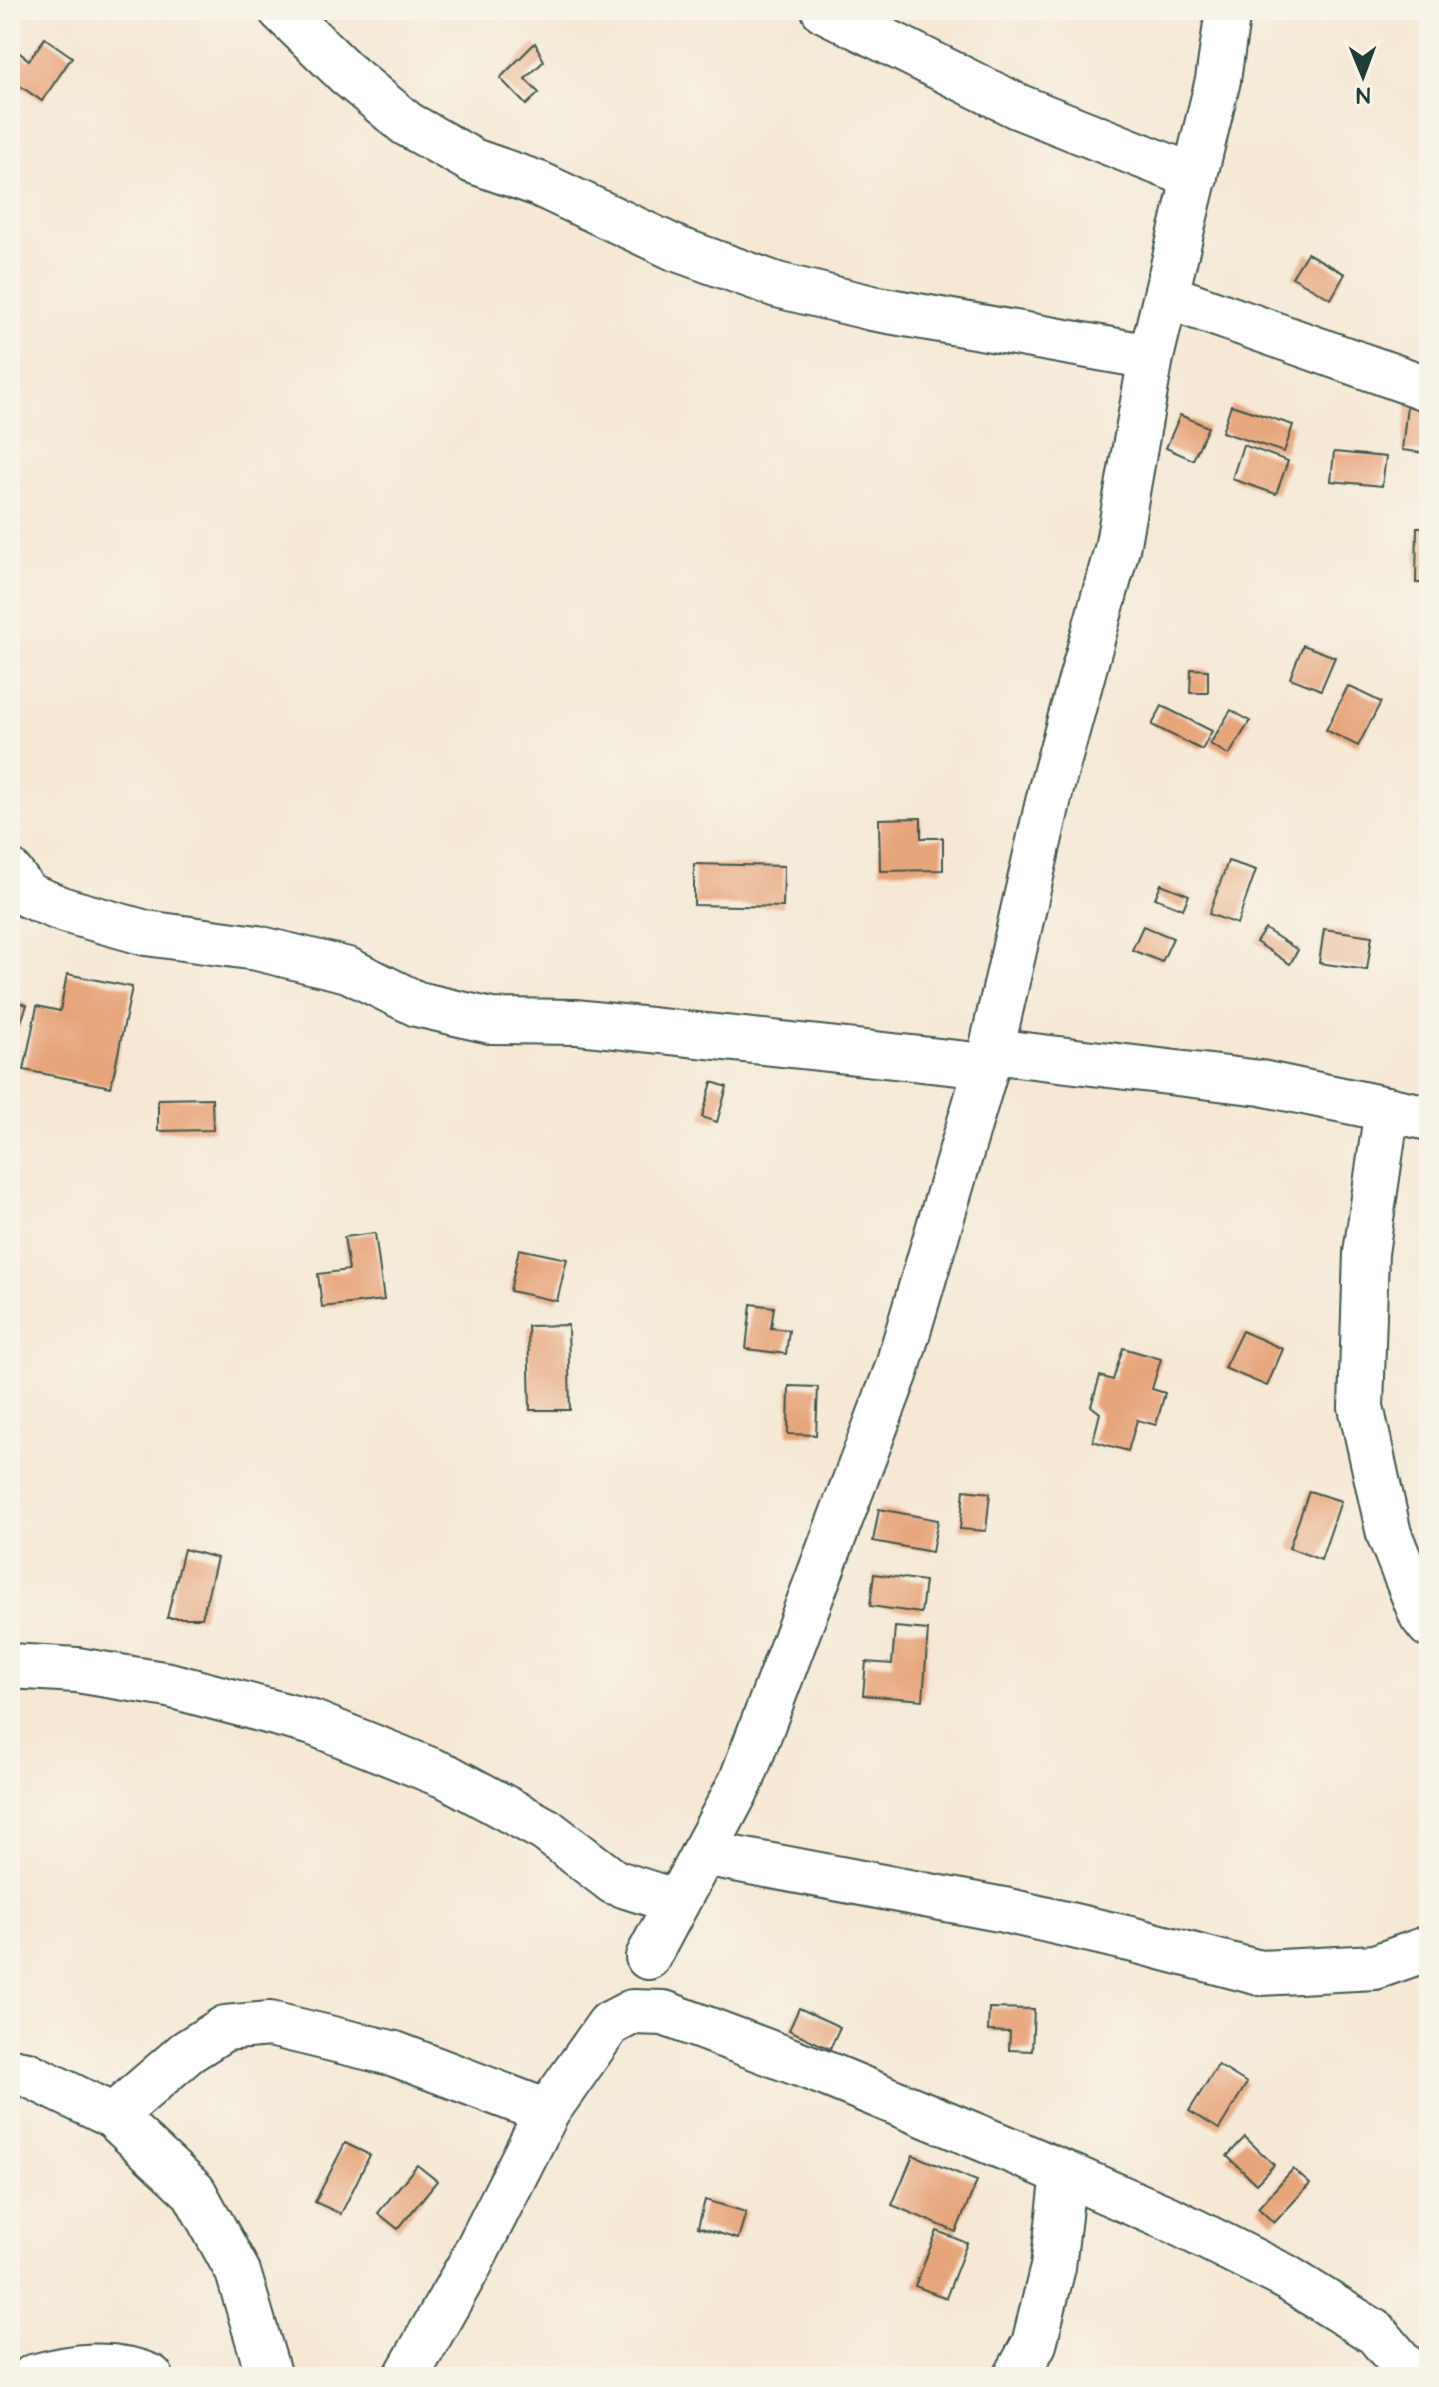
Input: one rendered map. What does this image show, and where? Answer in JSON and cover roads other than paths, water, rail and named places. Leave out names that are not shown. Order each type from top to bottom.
[{"type":"street","points":[[281,10],[346,73],[407,124],[473,161],[539,184],[677,249],[777,285],[872,308],[1151,357]]},
{"type":"street","points":[[824,10],[1017,106],[1195,177]]},
{"type":"street","points":[[648,1957],[741,1782],[896,1372],[988,1058],[1051,789],[1117,549],[1151,357],[1218,80],[1228,10]]},
{"type":"street","points":[[1166,296],[1429,389]]},
{"type":"street","points":[[10,872],[27,895],[64,910],[146,933],[257,948],[348,970],[417,1004],[491,1021],[577,1022],[1261,1083],[1429,1118]]},
{"type":"street","points":[[1387,1109],[1366,1253],[1361,1407],[1389,1534],[1422,1616],[1429,1625]]},
{"type":"street","points":[[10,1666],[77,1670],[169,1685],[313,1723],[448,1777],[546,1830],[614,1882],[677,1902]]},
{"type":"street","points":[[703,1853],[1004,1910],[1260,1973],[1375,1967],[1429,1948]]},
{"type":"street","points":[[406,2377],[469,2266],[547,2112],[609,2024],[632,2012],[664,2013],[829,2075],[1174,2221],[1284,2276],[1376,2333],[1413,2377]]},
{"type":"street","points":[[113,2116],[187,2052],[225,2028],[270,2024],[395,2054],[547,2112]]},
{"type":"street","points":[[10,2071],[27,2074],[113,2116],[194,2192],[238,2272],[269,2377]]},
{"type":"street","points":[[1016,2377],[1034,2344],[1053,2267],[1064,2173]]},
{"type":"street","points":[[33,2377],[54,2371],[105,2365],[151,2377]]}]
